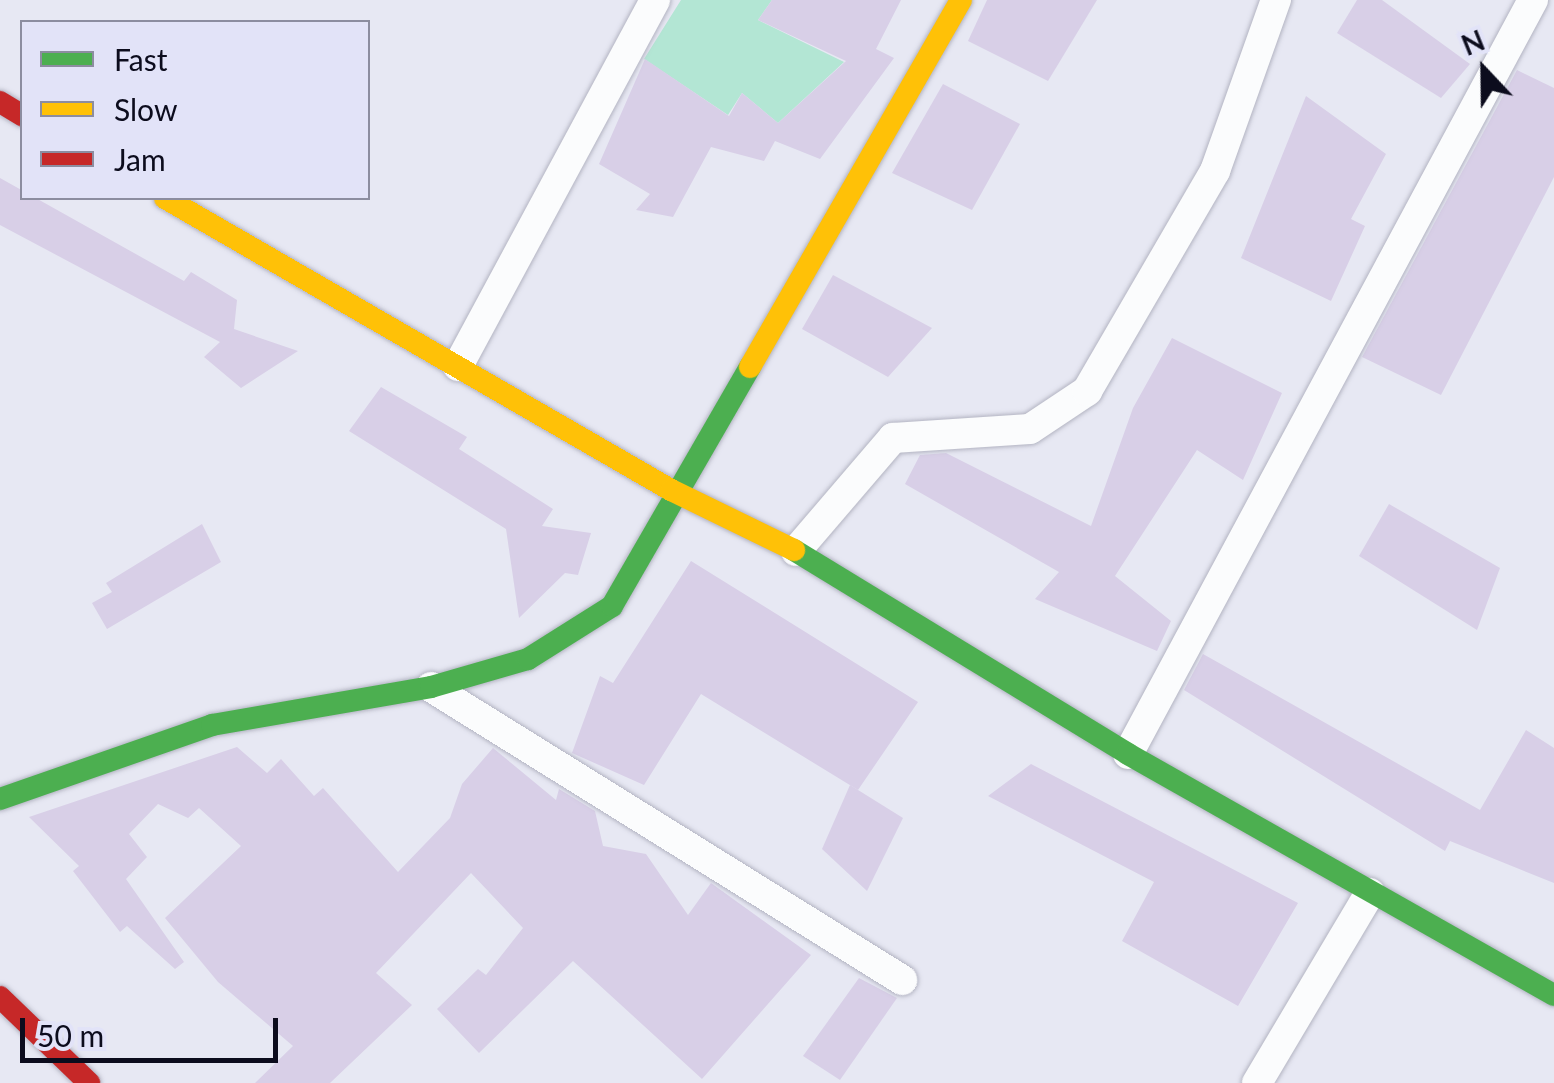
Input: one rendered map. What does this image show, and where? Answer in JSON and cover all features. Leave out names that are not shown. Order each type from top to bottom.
[{"type":"main road","points":[[0,799],[212,724],[431,687],[528,659],[612,606],[672,490],[961,0]]},
{"type":"main road","points":[[169,200],[672,490],[796,551],[1128,754],[1554,995]]},
{"type":"main road","points":[[0,997],[89,1083]]},
{"type":"street","points":[[458,366],[655,0]]},
{"type":"street","points":[[796,551],[894,438],[1030,428],[1087,391],[1215,172],[1276,0]]},
{"type":"street","points":[[1128,754],[1534,0]]},
{"type":"street","points":[[431,687],[902,980]]},
{"type":"street","points":[[1257,1083],[1370,893]]},
{"type":"green space","points":[[681,0],[772,0],[758,20],[844,62],[778,123],[742,93],[728,115],[644,59]]},
{"type":"building","points":[[772,0],[901,0],[876,49],[894,58],[820,159],[775,141],[764,161],[711,147],[673,217],[636,210],[650,194],[599,164],[645,59],[729,116],[742,93],[778,123],[846,61],[758,20]]},
{"type":"building","points":[[987,0],[1097,0],[1048,81],[968,41]]},
{"type":"building","points":[[1357,0],[1382,0],[1470,64],[1441,98],[1337,33]]},
{"type":"building","points":[[1517,70],[1554,88],[1554,177],[1441,395],[1362,357]]},
{"type":"building","points":[[943,84],[1020,124],[972,210],[892,173]]},
{"type":"building","points":[[1306,96],[1386,154],[1351,219],[1365,226],[1331,301],[1241,258]]},
{"type":"building","points":[[0,178],[20,189],[20,200],[39,200],[184,281],[191,272],[237,300],[234,329],[298,351],[241,388],[204,357],[220,342],[0,225]]},
{"type":"building","points":[[833,275],[932,328],[888,377],[802,329]]},
{"type":"building","points":[[1172,338],[1282,393],[1243,480],[1197,450],[1115,576],[1171,621],[1157,651],[1035,599],[1059,572],[905,484],[920,455],[946,453],[1091,526],[1133,408]]},
{"type":"building","points":[[381,387],[467,437],[459,449],[553,509],[542,526],[591,533],[578,575],[565,573],[519,618],[506,529],[349,431]]},
{"type":"building","points":[[1389,504],[1500,568],[1477,630],[1359,556]]},
{"type":"building","points":[[202,524],[221,562],[107,629],[92,603],[112,592],[106,583]]},
{"type":"building","points":[[691,561],[918,702],[858,790],[701,694],[644,785],[572,753],[600,676],[613,683]]},
{"type":"building","points":[[1203,654],[1480,810],[1526,730],[1554,748],[1554,883],[1450,841],[1445,851],[1184,690]]},
{"type":"building","points":[[237,747],[267,773],[281,759],[314,796],[323,788],[398,872],[450,818],[462,784],[493,748],[556,800],[559,789],[595,811],[603,846],[646,854],[688,915],[711,883],[811,955],[702,1079],[573,961],[479,1053],[437,1009],[478,969],[486,975],[523,928],[471,873],[376,973],[412,1005],[330,1083],[255,1083],[293,1046],[218,982],[165,918],[241,846],[199,808],[188,818],[158,804],[129,834],[147,857],[126,879],[184,962],[175,969],[127,926],[120,932],[73,871],[79,866],[29,817]]},
{"type":"building","points":[[1031,764],[1298,903],[1238,1006],[1122,941],[1154,882],[988,796]]},
{"type":"building","points":[[850,785],[903,818],[867,891],[822,849]]},
{"type":"building","points":[[859,978],[897,998],[840,1080],[803,1056]]},
{"type":"traffic: fast","points":[[0,799],[212,725],[431,687],[528,659],[612,606],[750,367]]},
{"type":"traffic: fast","points":[[794,550],[1128,754],[1554,995]]},
{"type":"traffic: slow","points":[[750,367],[961,0]]},
{"type":"traffic: slow","points":[[168,200],[671,490],[794,550]]},
{"type":"traffic: jam","points":[[0,102],[20,114]]},
{"type":"traffic: jam","points":[[0,997],[89,1083]]}]
